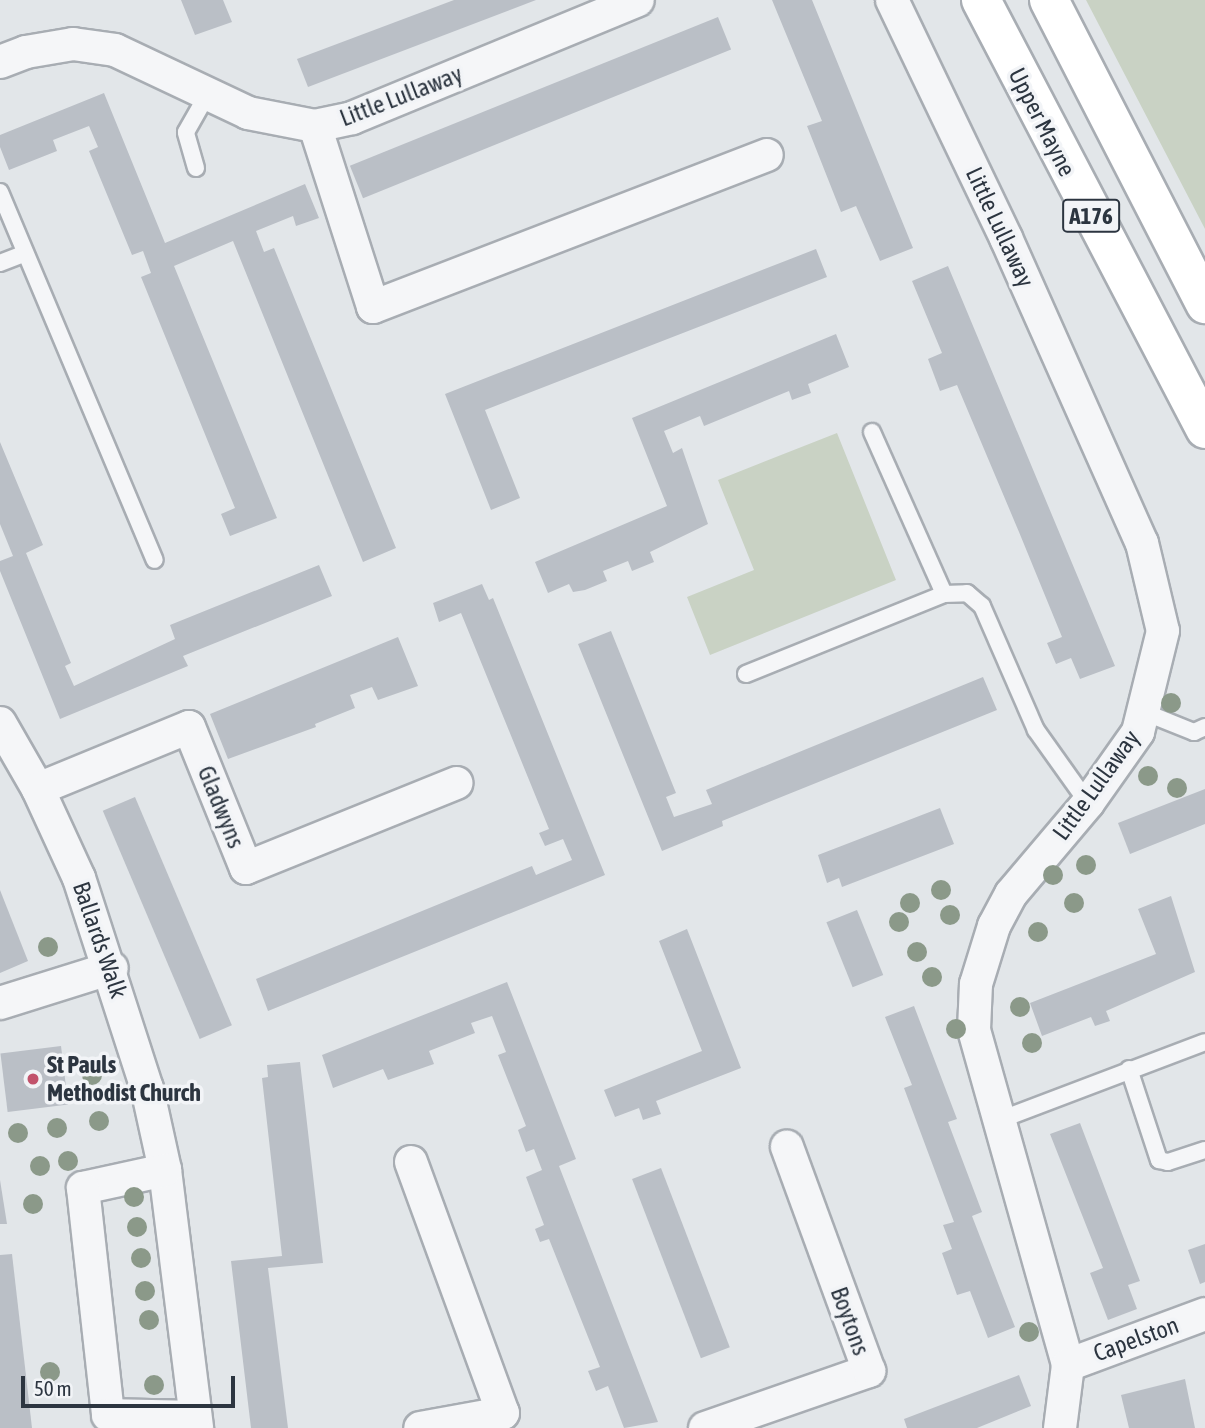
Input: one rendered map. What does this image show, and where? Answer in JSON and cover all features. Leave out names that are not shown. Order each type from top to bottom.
[{"type":"main road","name":"Upper Mayne","points":[[981,0],[1205,429]]},
{"type":"main road","name":"A176","points":[[1049,0],[1205,304]]},
{"type":"street","name":"Little Lullaway","points":[[0,62],[26,52],[73,44],[115,50],[248,113],[315,127],[352,118],[638,0]]},
{"type":"street","name":"Little Lullaway","points":[[892,0],[1006,238],[1142,543],[1163,631],[1138,732],[1088,803],[1011,894],[994,926],[976,984],[974,1030],[997,1121],[1068,1365],[1060,1428]]},
{"type":"street","points":[[315,127],[373,307],[767,155]]},
{"type":"street","name":"Ballards Walk","points":[[0,723],[38,789],[79,878],[112,968],[147,1088],[165,1170],[196,1423],[108,1415],[83,1188],[165,1170]]},
{"type":"street","name":"Gladwyns","points":[[38,789],[189,727],[246,868],[456,783]]},
{"type":"street","points":[[0,1003],[112,968]]},
{"type":"street","name":"Boytons","points":[[705,1428],[869,1371],[787,1147]]},
{"type":"street","points":[[411,1162],[513,1420],[419,1428]]},
{"type":"street","name":"Capelston","points":[[1068,1365],[1205,1314]]},
{"type":"lane","points":[[196,168],[186,132],[207,95]]},
{"type":"lane","points":[[0,192],[23,254],[155,560]]},
{"type":"lane","points":[[0,263],[23,254]]},
{"type":"lane","points":[[872,432],[944,594]]},
{"type":"lane","points":[[746,674],[944,594],[967,593],[982,606],[1036,730],[1088,803]]},
{"type":"lane","points":[[1144,712],[1194,732],[1205,727]]},
{"type":"lane","points":[[997,1121],[1205,1042]]},
{"type":"lane","points":[[1129,1069],[1159,1160],[1168,1162],[1205,1150]]},
{"type":"green space","points":[[1086,0],[1205,0],[1205,229],[1204,227]]},
{"type":"green space","points":[[837,433],[896,580],[710,655],[687,597],[754,570],[718,480]]},
{"type":"building","points":[[181,0],[223,0],[232,22],[195,35]]},
{"type":"building","points":[[454,0],[536,0],[308,87],[297,59]]},
{"type":"building","points":[[772,0],[812,0],[913,248],[880,261],[856,206],[841,212],[807,126],[822,121]]},
{"type":"building","points":[[718,17],[731,49],[363,198],[350,166]]},
{"type":"building","points":[[104,93],[165,243],[305,184],[319,218],[296,226],[293,216],[256,231],[264,252],[274,248],[396,548],[363,562],[233,241],[174,266],[277,518],[230,536],[221,514],[235,508],[141,277],[151,273],[143,251],[132,255],[89,151],[98,147],[89,126],[53,140],[57,151],[9,170],[0,147],[0,135]]},
{"type":"building","points":[[816,249],[827,277],[485,410],[520,498],[491,510],[445,394]]},
{"type":"building","points":[[948,266],[1115,666],[1080,679],[1071,658],[1056,664],[1047,643],[1062,637],[1019,532],[957,385],[940,391],[928,359],[942,353],[912,281]]},
{"type":"building","points":[[836,334],[849,367],[808,384],[811,393],[792,400],[789,391],[704,426],[700,416],[664,431],[673,453],[682,448],[708,524],[650,552],[654,562],[632,571],[628,561],[603,571],[607,581],[585,590],[573,592],[569,584],[548,593],[535,562],[667,506],[632,418]]},
{"type":"building","points":[[0,442],[43,545],[26,553],[71,663],[65,666],[74,686],[175,639],[170,625],[319,565],[332,596],[183,656],[188,666],[60,719],[0,571],[0,561],[13,556],[0,524]]},
{"type":"building","points":[[482,584],[489,600],[493,598],[605,875],[268,1011],[256,979],[532,866],[536,875],[572,860],[563,839],[545,846],[539,833],[549,829],[461,613],[439,622],[433,603]]},
{"type":"building","points":[[611,631],[676,793],[666,797],[674,817],[712,804],[706,790],[983,677],[997,710],[722,821],[723,826],[662,851],[578,644]]},
{"type":"building","points":[[398,637],[418,686],[378,700],[372,687],[350,695],[355,708],[315,724],[316,727],[228,759],[210,714]]},
{"type":"building","points":[[1205,789],[1205,824],[1130,854],[1118,823]]},
{"type":"building","points":[[135,797],[232,1025],[200,1039],[103,811]]},
{"type":"building","points":[[940,808],[954,844],[842,887],[839,878],[827,883],[818,855]]},
{"type":"building","points":[[0,890],[28,961],[0,973]]},
{"type":"building","points":[[1171,896],[1195,972],[1106,1011],[1110,1021],[1095,1026],[1091,1017],[1042,1036],[1030,1003],[1156,954],[1138,909]]},
{"type":"building","points":[[857,910],[883,975],[853,987],[826,922]]},
{"type":"building","points":[[687,929],[741,1068],[656,1101],[661,1114],[643,1120],[639,1108],[615,1117],[604,1090],[702,1051],[659,941]]},
{"type":"building","points":[[507,982],[576,1159],[559,1166],[658,1422],[624,1428],[608,1386],[596,1391],[588,1371],[600,1367],[549,1239],[540,1242],[535,1229],[544,1225],[526,1177],[542,1170],[534,1149],[526,1152],[518,1130],[526,1126],[498,1055],[506,1052],[492,1016],[471,1023],[475,1033],[429,1051],[434,1064],[388,1080],[383,1069],[333,1088],[322,1055]]},
{"type":"building","points":[[914,1006],[957,1119],[948,1122],[982,1212],[972,1216],[1015,1327],[988,1338],[970,1291],[957,1295],[942,1253],[952,1249],[943,1225],[954,1222],[904,1088],[912,1085],[885,1017]]},
{"type":"building","name":"St Pauls Methodist Church","points":[[61,1046],[68,1105],[8,1112],[0,1053]]},
{"type":"building","points":[[300,1062],[323,1263],[268,1268],[288,1428],[251,1428],[231,1261],[282,1256],[262,1078],[268,1077],[267,1065]]},
{"type":"building","points":[[1080,1123],[1140,1281],[1128,1285],[1137,1309],[1108,1320],[1090,1273],[1103,1268],[1050,1134]]},
{"type":"building","points":[[661,1168],[730,1347],[701,1358],[632,1179]]},
{"type":"building","points":[[0,1180],[7,1224],[0,1224]]},
{"type":"building","points":[[1205,1244],[1205,1282],[1200,1284],[1188,1250]]},
{"type":"building","points":[[12,1254],[32,1428],[0,1428],[0,1255]]},
{"type":"building","points":[[1019,1375],[1031,1406],[977,1428],[907,1428],[904,1419]]},
{"type":"building","points":[[1185,1379],[1195,1428],[1129,1428],[1121,1395]]},
{"type":"place","name":"St Pauls Methodist Church","points":[[33,1079]]}]
